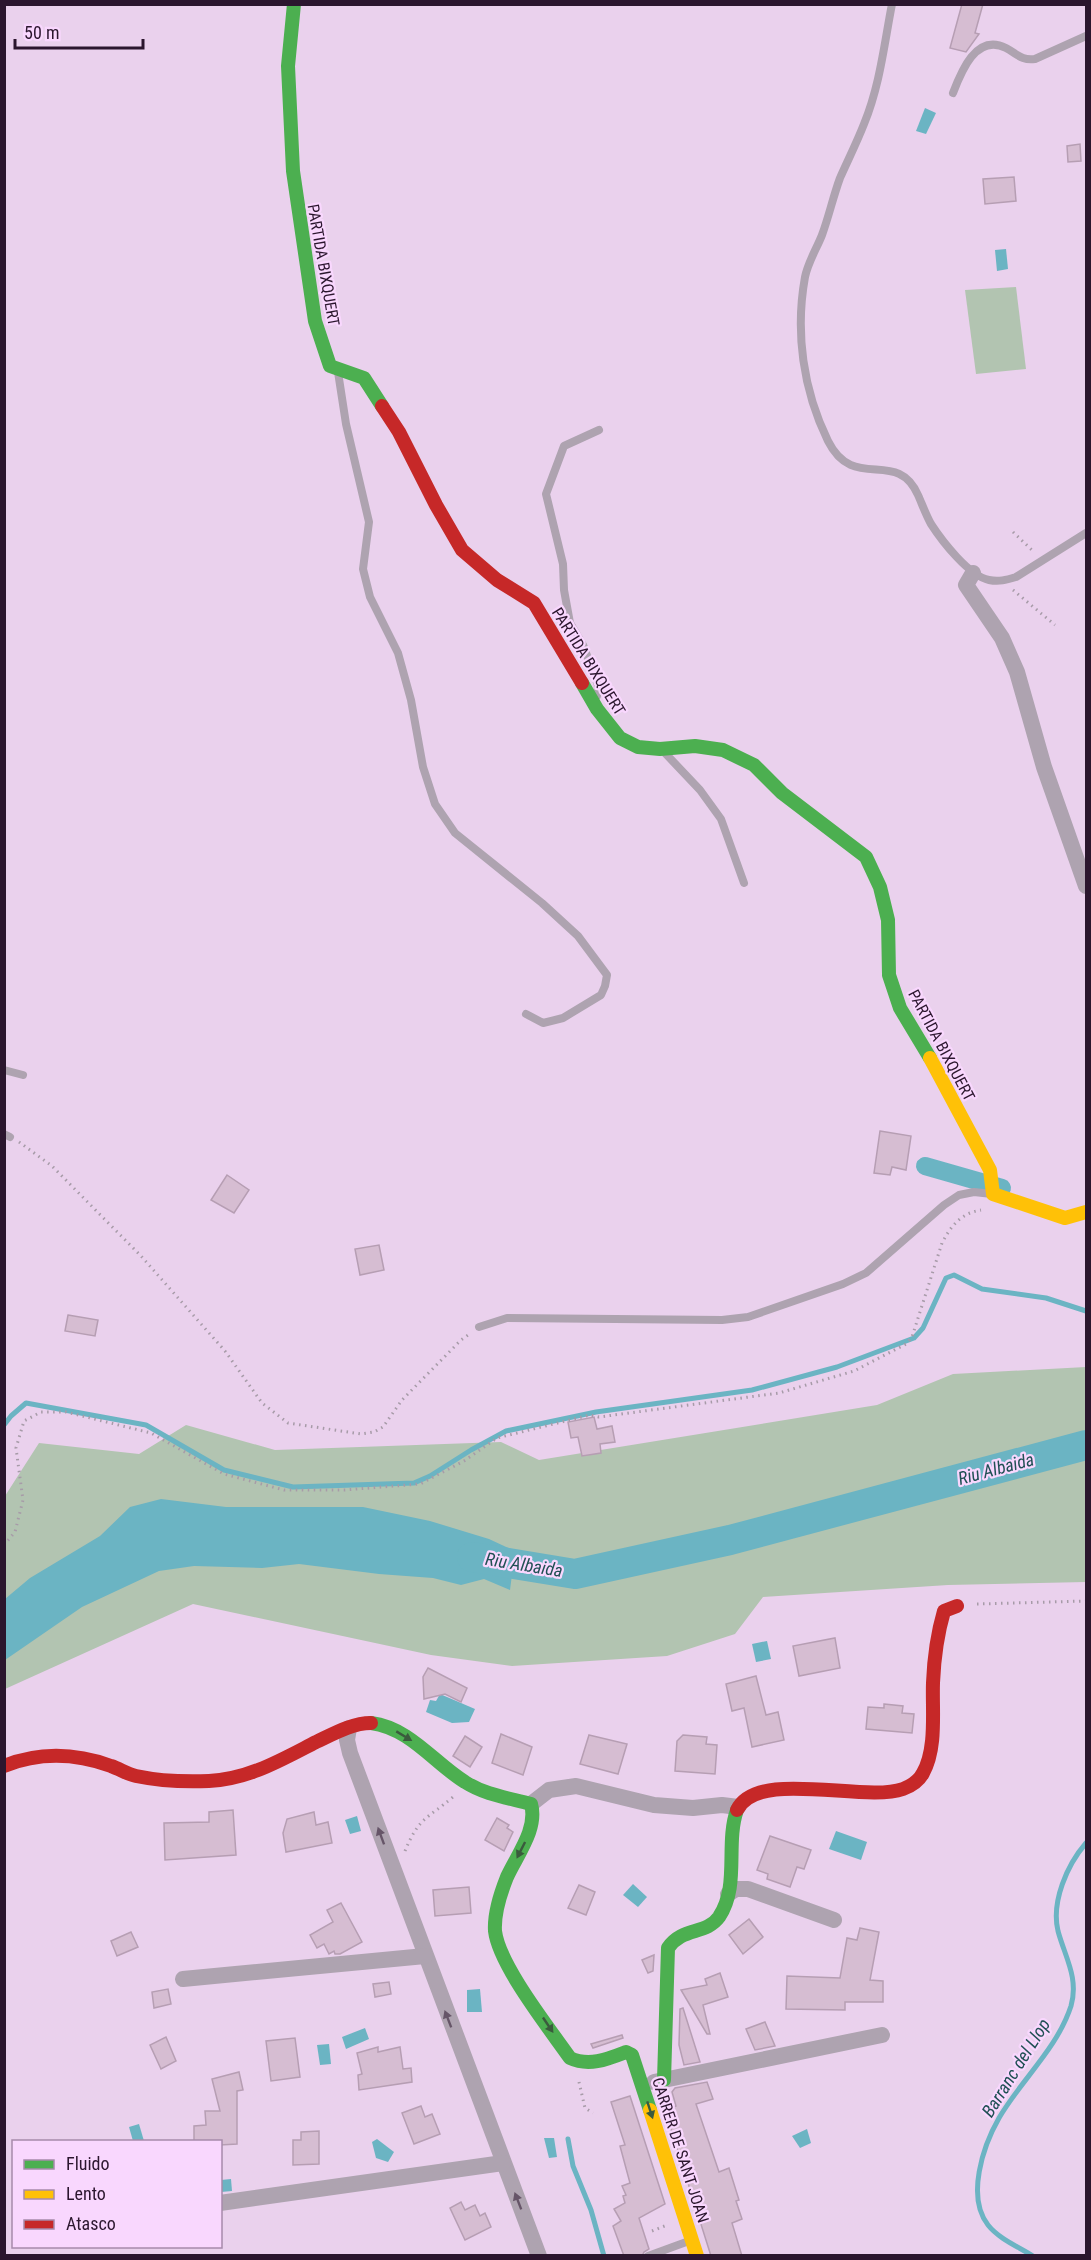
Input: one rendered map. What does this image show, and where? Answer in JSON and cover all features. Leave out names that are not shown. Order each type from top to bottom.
[{"type":"street","name":"PARTIDA BIXQUERT","points":[[294,4],[288,66],[293,171],[315,321],[330,366],[364,378],[399,432],[462,550],[497,580],[534,603],[597,709],[620,738],[638,747],[660,749],[695,746],[723,750],[754,765],[790,800],[866,857],[880,887],[888,920],[889,975],[900,1008],[934,1065],[990,1170],[993,1194]]},
{"type":"street","points":[[980,576],[966,585],[997,630],[1017,672],[1044,766],[1086,886]]},
{"type":"street","points":[[993,1194],[1065,1218],[1086,1212]]},
{"type":"street","points":[[664,2080],[668,1948],[675,1938],[706,1926],[718,1918],[728,1894],[731,1847],[738,1807],[747,1799],[760,1793],[799,1788],[870,1793],[896,1792],[914,1785],[922,1776],[930,1752],[936,1638],[944,1611],[957,1606]]},
{"type":"street","points":[[4,1766],[17,1760],[42,1754],[62,1754],[114,1767],[136,1776],[194,1780],[229,1779],[247,1774],[321,1738],[368,1723],[385,1726],[412,1742],[464,1782],[485,1791],[531,1804]]},
{"type":"street","points":[[349,1728],[347,1740],[350,1753],[539,2256]]},
{"type":"street","points":[[531,1804],[549,1790],[567,1786],[654,1805],[693,1808],[722,1805],[738,1807]]},
{"type":"street","points":[[531,1804],[534,1814],[532,1825],[506,1879],[495,1929],[503,1959],[570,2058],[578,2063]]},
{"type":"street","points":[[728,1894],[736,1889],[748,1889],[834,1920]]},
{"type":"street","points":[[183,1979],[425,1956]]},
{"type":"street","points":[[642,2084],[882,2035]]},
{"type":"street","name":"CARRER DE SANT JOAN","points":[[578,2063],[587,2064],[626,2052],[632,2055],[697,2256]]},
{"type":"street","points":[[222,2203],[503,2163]]},
{"type":"lane","points":[[892,4],[877,85],[865,123],[840,179],[806,275],[800,325],[804,369],[813,405],[836,455],[849,466],[891,471],[911,481],[931,523],[949,548],[980,576],[1002,581],[1016,577],[1086,533]]},
{"type":"lane","points":[[952,93],[966,63],[977,51],[988,45],[1003,46],[1028,60],[1086,36]]},
{"type":"lane","points":[[338,369],[346,424],[369,522],[363,569],[370,597],[398,653],[411,699],[423,767],[435,804],[455,833],[542,903],[578,936],[606,975],[601,995],[563,1018],[543,1023],[526,1014]]},
{"type":"lane","points":[[597,709],[598,685],[583,645],[570,623],[564,590],[563,564],[546,494],[564,446],[599,430]]},
{"type":"lane","points":[[660,749],[700,790],[721,819],[744,883]]},
{"type":"lane","points":[[4,1070],[23,1076]]},
{"type":"lane","points":[[479,1327],[507,1318],[722,1320],[748,1317],[843,1284],[866,1273],[959,1195],[974,1192],[993,1194]]},
{"type":"lane","points":[[648,2256],[693,2240]]},
{"type":"path","points":[[1013,532],[1042,560]]},
{"type":"path","points":[[980,576],[1016,591],[1055,625]]},
{"type":"path","points":[[7,1136],[52,1166],[141,1256],[225,1351],[262,1403],[288,1423],[337,1428],[362,1434],[374,1432],[383,1427],[402,1400],[461,1340],[479,1327]]},
{"type":"path","points":[[4,1545],[15,1532],[23,1500],[16,1448],[24,1421],[41,1412],[66,1412],[151,1433],[224,1474],[284,1490],[344,1490],[420,1484],[464,1461],[497,1438],[590,1415],[599,1416],[779,1393],[854,1371],[906,1344],[912,1337],[942,1243],[962,1216],[986,1210]]},
{"type":"path","points":[[957,1606],[985,1603],[1086,1601]]},
{"type":"path","points":[[394,1873],[399,1870],[411,1836],[420,1822],[450,1800],[463,1787],[464,1782]]},
{"type":"path","points":[[578,2063],[579,2082],[585,2108],[593,2114]]},
{"type":"green space","points":[[1016,287],[1026,369],[976,374],[965,290]]},
{"type":"green space","points":[[1086,1367],[1086,1582],[948,1585],[763,1597],[735,1634],[667,1656],[512,1666],[431,1655],[193,1604],[5,1689],[5,1496],[39,1443],[139,1454],[186,1425],[275,1450],[501,1442],[539,1460],[877,1405],[953,1374]]},
{"type":"water","points":[[925,108],[936,113],[926,134],[916,131]]},
{"type":"water","points":[[1006,249],[1008,269],[997,271],[995,250]]},
{"type":"water","points":[[161,1499],[226,1507],[363,1507],[430,1521],[489,1539],[515,1551],[510,1590],[484,1579],[461,1585],[433,1578],[299,1564],[262,1568],[194,1566],[159,1571],[82,1607],[5,1660],[5,1599],[30,1578],[100,1536],[130,1507]]},
{"type":"water","points":[[767,1641],[771,1659],[756,1662],[752,1644]]},
{"type":"water","points":[[440,1694],[475,1709],[469,1722],[452,1723],[426,1712],[430,1700],[436,1701]]},
{"type":"water","points":[[357,1816],[361,1831],[350,1834],[345,1820]]},
{"type":"water","points":[[836,1831],[867,1842],[861,1860],[829,1849]]},
{"type":"water","points":[[633,1884],[647,1897],[638,1907],[623,1895]]},
{"type":"water","points":[[480,1989],[482,2012],[467,2012],[467,1990]]},
{"type":"water","points":[[365,2028],[369,2039],[346,2049],[342,2037]]},
{"type":"water","points":[[329,2044],[331,2064],[320,2065],[317,2045]]},
{"type":"water","points":[[139,2124],[144,2140],[133,2140],[129,2127]]},
{"type":"water","points":[[807,2129],[811,2143],[800,2148],[792,2136]]},
{"type":"water","points":[[544,2138],[554,2138],[557,2157],[549,2158]]},
{"type":"water","points":[[377,2139],[394,2152],[388,2162],[376,2158],[372,2142]]},
{"type":"water","points":[[231,2179],[232,2191],[222,2192],[222,2180]]},
{"type":"building","points":[[962,4],[983,4],[975,33],[979,34],[966,52],[950,48]]},
{"type":"building","points":[[1080,144],[1081,161],[1068,162],[1067,146]]},
{"type":"building","points":[[1014,177],[1016,201],[985,204],[983,179]]},
{"type":"building","points":[[880,1131],[911,1136],[906,1170],[892,1167],[890,1175],[874,1173]]},
{"type":"building","points":[[227,1175],[249,1190],[234,1213],[211,1200]]},
{"type":"building","points":[[379,1245],[384,1270],[360,1275],[355,1249]]},
{"type":"building","points":[[68,1315],[98,1320],[95,1336],[65,1331]]},
{"type":"building","points":[[594,1417],[597,1429],[612,1426],[615,1442],[600,1444],[601,1453],[582,1456],[578,1437],[571,1438],[568,1422]]},
{"type":"building","points":[[835,1638],[840,1668],[799,1676],[793,1646]]},
{"type":"building","points":[[428,1668],[467,1688],[461,1702],[445,1694],[424,1699],[423,1677]]},
{"type":"building","points":[[756,1676],[766,1715],[778,1712],[784,1740],[752,1747],[744,1708],[732,1711],[726,1684]]},
{"type":"building","points":[[884,1704],[903,1706],[902,1713],[914,1714],[912,1733],[866,1729],[868,1707],[884,1708]]},
{"type":"building","points":[[501,1734],[532,1747],[523,1775],[492,1763]]},
{"type":"building","points":[[589,1735],[627,1744],[618,1774],[580,1764]]},
{"type":"building","points":[[683,1735],[707,1737],[706,1744],[717,1745],[715,1774],[675,1771],[677,1741]]},
{"type":"building","points":[[465,1736],[482,1747],[470,1767],[453,1756]]},
{"type":"building","points":[[233,1810],[236,1855],[165,1860],[164,1823],[209,1822],[209,1812]]},
{"type":"building","points":[[314,1812],[316,1825],[328,1822],[332,1843],[286,1852],[283,1833],[287,1819]]},
{"type":"building","points":[[497,1818],[509,1825],[507,1828],[513,1832],[504,1851],[485,1840]]},
{"type":"building","points":[[770,1836],[811,1850],[804,1869],[797,1867],[790,1887],[767,1879],[768,1874],[757,1870]]},
{"type":"building","points":[[579,1885],[595,1892],[586,1915],[568,1908]]},
{"type":"building","points":[[469,1887],[471,1913],[435,1916],[433,1890]]},
{"type":"building","points":[[341,1903],[362,1942],[340,1954],[335,1954],[334,1951],[329,1954],[324,1944],[317,1948],[310,1935],[333,1922],[327,1910]]},
{"type":"building","points":[[749,1919],[763,1937],[743,1954],[729,1935]]},
{"type":"building","points":[[860,1928],[879,1932],[870,1980],[883,1981],[883,2002],[845,2002],[845,2010],[786,2009],[787,1976],[840,1978],[847,1938],[857,1940]]},
{"type":"building","points":[[131,1932],[138,1947],[117,1956],[111,1941]]},
{"type":"building","points":[[654,1955],[653,1971],[648,1973],[642,1960]]},
{"type":"building","points":[[720,1973],[728,1997],[703,2005],[710,2034],[707,2034],[681,1990],[707,1985],[705,1979]]},
{"type":"building","points":[[389,1982],[391,1994],[375,1997],[373,1984]]},
{"type":"building","points":[[168,1989],[171,2004],[154,2008],[152,1992]]},
{"type":"building","points":[[683,2008],[700,2062],[684,2065],[679,2045],[680,2009]]},
{"type":"building","points":[[765,2022],[775,2046],[755,2050],[746,2029]]},
{"type":"building","points":[[622,2035],[623,2038],[593,2048],[591,2044]]},
{"type":"building","points":[[166,2037],[176,2061],[161,2069],[150,2045]]},
{"type":"building","points":[[295,2038],[300,2077],[271,2081],[266,2041]]},
{"type":"building","points":[[378,2047],[378,2052],[400,2047],[403,2069],[411,2068],[412,2082],[359,2090],[358,2075],[362,2074],[357,2053]]},
{"type":"building","points":[[239,2072],[243,2090],[237,2091],[237,2144],[222,2145],[222,2140],[194,2140],[194,2126],[206,2125],[205,2111],[220,2111],[212,2079]]},
{"type":"building","points":[[707,2082],[713,2099],[696,2104],[719,2172],[729,2168],[739,2200],[736,2201],[742,2219],[732,2223],[742,2256],[711,2256],[665,2110],[676,2106],[672,2092],[675,2088]]},
{"type":"building","points":[[630,2096],[665,2204],[639,2218],[649,2249],[642,2256],[624,2256],[613,2226],[621,2221],[614,2209],[625,2203],[623,2196],[626,2195],[622,2186],[630,2183],[620,2146],[625,2145],[611,2102]]},
{"type":"building","points":[[421,2106],[425,2117],[432,2114],[440,2134],[414,2144],[402,2113]]},
{"type":"building","points":[[319,2131],[319,2164],[293,2165],[293,2140],[301,2140],[301,2132]]},
{"type":"building","points":[[461,2202],[465,2210],[475,2205],[480,2216],[485,2213],[491,2227],[465,2240],[450,2208]]},
{"type":"waterway","points":[[925,1166],[1002,1188]]},
{"type":"waterway","points":[[4,1425],[26,1403],[146,1425],[224,1470],[293,1487],[414,1483],[506,1431],[596,1412],[752,1390],[837,1367],[914,1338],[923,1328],[946,1278],[954,1275],[982,1289],[1046,1298],[1086,1311]]},
{"type":"waterway","name":"Riu Albaida","points":[[472,1557],[575,1574],[730,1540],[1086,1445]]},
{"type":"waterway","name":"Barranc del Llop","points":[[1033,2256],[1003,2239],[988,2225],[981,2214],[978,2200],[979,2172],[987,2143],[999,2118],[1048,2050],[1065,2022],[1071,2006],[1072,1977],[1058,1931],[1057,1908],[1062,1884],[1086,1843]]},
{"type":"waterway","points":[[568,2139],[573,2166],[591,2210],[604,2256]]},
{"type":"traffic: fast","points":[[294,4],[288,66],[293,171],[315,321],[330,366],[364,378],[382,406]]},
{"type":"traffic: fast","points":[[582,683],[597,709],[620,738],[638,747],[660,749],[695,746],[723,750],[754,765],[782,793],[866,857],[880,887],[888,920],[889,975],[900,1008],[930,1058]]},
{"type":"traffic: fast","points":[[371,1723],[385,1726],[410,1739],[473,1786],[497,1796],[531,1804],[532,1823],[507,1877],[498,1904],[495,1931],[505,1961],[526,1996],[570,2058],[591,2062],[626,2052],[632,2055],[650,2110]]},
{"type":"traffic: fast","points":[[664,2080],[668,1948],[680,1937],[714,1923],[719,1917],[729,1892],[732,1837],[737,1810]]},
{"type":"traffic: slow","points":[[930,1058],[990,1170],[993,1194],[1065,1218],[1086,1212]]},
{"type":"traffic: slow","points":[[650,2110],[697,2256]]},
{"type":"traffic: jam","points":[[382,406],[399,432],[462,550],[497,580],[534,603],[582,683]]},
{"type":"traffic: jam","points":[[737,1810],[748,1798],[766,1791],[813,1789],[885,1792],[903,1789],[917,1781],[927,1763],[932,1741],[933,1674],[939,1629],[944,1611],[957,1606]]},
{"type":"traffic: jam","points":[[4,1766],[44,1756],[71,1757],[98,1762],[145,1778],[209,1781],[251,1773],[343,1730],[371,1723]]}]
